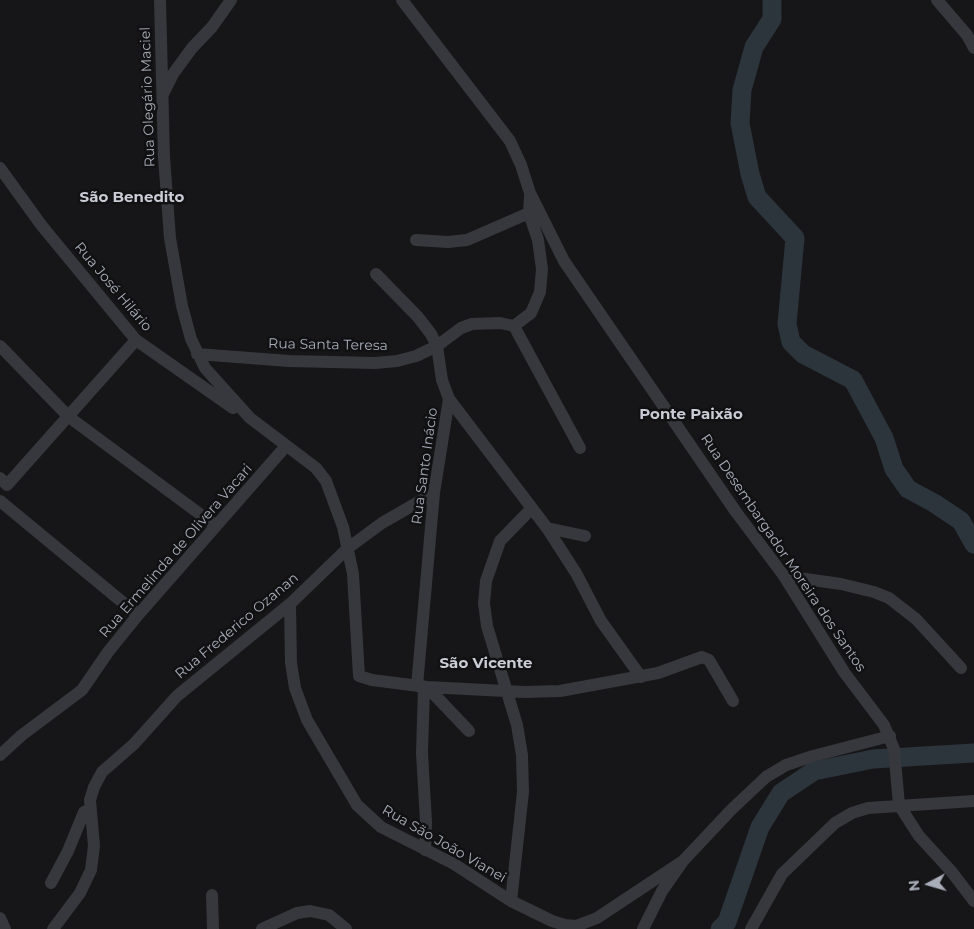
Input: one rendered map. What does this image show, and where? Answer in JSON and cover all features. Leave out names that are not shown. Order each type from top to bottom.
[{"type":"street","name":"Rua Olegário Maciel","points":[[160,0],[162,96],[170,238],[182,306],[197,354],[216,382],[250,418],[316,468],[326,481],[348,548],[353,574],[357,671],[359,676],[364,679],[422,687]]},
{"type":"street","points":[[162,96],[173,74],[192,48],[212,27],[231,0]]},
{"type":"street","name":"Rua Desembargador Moreira dos Santos","points":[[402,0],[510,141],[521,165],[530,193],[564,261],[736,512],[784,576],[844,672],[890,736],[896,760],[898,799]]},
{"type":"street","points":[[938,0],[962,28],[974,48]]},
{"type":"street","name":"Rua José Hilário","points":[[1,171],[42,226],[136,340],[250,418]]},
{"type":"street","points":[[530,193],[529,213],[538,240],[542,269],[540,292],[531,313],[514,326],[580,448]]},
{"type":"street","points":[[416,240],[448,242],[467,240],[529,213]]},
{"type":"street","name":"Rua Santo Inácio","points":[[376,274],[418,317],[431,334],[437,346],[442,380],[449,399],[434,493],[422,687],[422,753],[426,822],[425,850]]},
{"type":"street","name":"Rua Santa Teresa","points":[[197,354],[289,361],[375,363],[397,361],[416,356],[437,346],[455,332],[472,324],[500,323],[514,326]]},
{"type":"street","points":[[0,497],[4,482],[69,417],[136,340]]},
{"type":"street","points":[[0,346],[69,417],[216,526]]},
{"type":"street","points":[[449,399],[547,528],[576,573],[601,621],[641,677]]},
{"type":"street","name":"Rua Ermelinda de Olivera Vacari","points":[[0,755],[22,735],[82,690],[108,652],[138,615],[286,446]]},
{"type":"street","name":"Rua Frederico Ozanan","points":[[53,929],[80,893],[91,870],[94,846],[90,809],[94,787],[102,772],[134,744],[172,700],[290,604],[348,548],[382,523],[434,493]]},
{"type":"street","points":[[0,501],[138,615]]},
{"type":"street","points":[[511,901],[523,792],[517,725],[487,626],[484,603],[486,581],[500,541],[532,508]]},
{"type":"street","points":[[547,528],[585,536]]},
{"type":"street","points":[[784,576],[874,592],[897,604],[916,619],[961,668]]},
{"type":"street","name":"Rua São João Vianei","points":[[290,604],[291,663],[295,688],[307,720],[357,805],[381,827],[454,864],[511,901],[552,921],[576,926],[597,918],[682,862]]},
{"type":"street","points":[[422,687],[507,691],[560,691],[641,677],[674,668],[702,657],[708,660],[732,701]]},
{"type":"street","points":[[422,687],[469,731]]},
{"type":"street","points":[[643,929],[662,891],[682,862],[731,810],[766,777],[786,765],[813,756],[890,736]]},
{"type":"street","points":[[898,799],[920,836],[951,870],[974,901]]},
{"type":"street","points":[[751,929],[782,874],[815,840],[835,823],[852,813],[898,799],[974,802]]},
{"type":"street","name":"Rua Frederico Ozanan","points":[[51,883],[68,852],[84,812],[90,809]]},
{"type":"street","points":[[212,895],[213,929]]},
{"type":"street","points":[[262,929],[297,913],[310,911],[329,915],[346,929]]},
{"type":"street","points":[[0,918],[5,929]]},
{"type":"waterway","points":[[772,0],[772,19],[754,47],[742,90],[740,123],[750,174],[757,197],[795,238],[787,324],[791,342],[803,354],[853,380],[884,438],[894,469],[908,489],[961,521],[974,544]]},
{"type":"waterway","points":[[720,929],[727,922],[760,827],[781,793],[814,771],[873,759],[974,753]]},
{"type":"district","name":"São Benedito","points":[[132,198]]},
{"type":"district","name":"Ponte Paixão","points":[[691,415]]},
{"type":"district","name":"São Vicente","points":[[486,664]]}]
